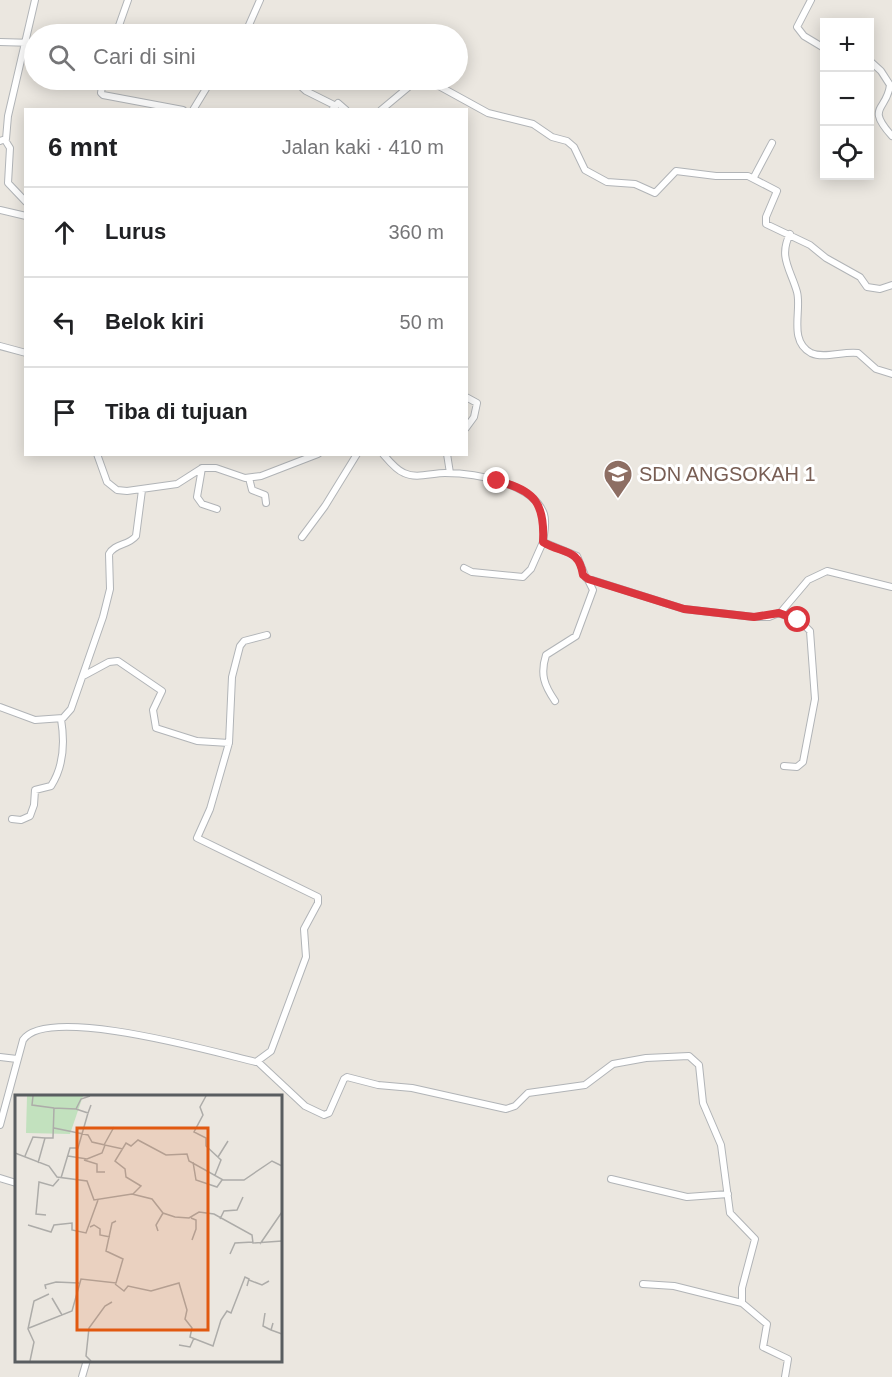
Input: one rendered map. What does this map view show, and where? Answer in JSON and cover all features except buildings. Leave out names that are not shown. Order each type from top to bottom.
[{"type":"street","points":[[29,24],[35,0]]},
{"type":"street","points":[[120,24],[128,0]]},
{"type":"street","points":[[249,24],[260,0]]},
{"type":"street","points":[[811,0],[797,27],[804,36],[820,45]]},
{"type":"street","points":[[0,42],[24,43],[3,141],[10,148],[8,183],[24,199]]},
{"type":"street","points":[[874,66],[890,85],[878,112],[881,122],[892,136]]},
{"type":"street","points":[[101,90],[103,95],[172,108]]},
{"type":"street","points":[[194,108],[205,90]]},
{"type":"street","points":[[305,90],[333,107]]},
{"type":"street","points":[[383,108],[405,90]]},
{"type":"street","points":[[446,90],[488,113],[533,124],[552,137],[567,141],[574,147],[585,170],[607,182],[635,184],[655,194],[676,171],[754,177],[777,191],[765,223],[790,234],[860,277],[867,286],[880,289],[892,285]]},
{"type":"street","points":[[754,177],[772,142]]},
{"type":"street","points":[[0,210],[24,216]]},
{"type":"street","points":[[790,234],[786,243],[785,260],[797,292],[797,328],[804,347],[816,355],[858,353],[876,369],[892,374]]},
{"type":"street","points":[[0,346],[24,352]]},
{"type":"street","points":[[468,398],[475,400],[477,405],[468,424]]},
{"type":"street","points":[[98,456],[103,475],[110,485],[121,490],[142,490],[181,483],[201,468],[216,468],[249,478],[261,476],[313,456]]},
{"type":"street","points":[[302,537],[326,506],[356,456]]},
{"type":"street","points":[[385,456],[405,474],[450,473],[504,482],[534,499],[544,517],[543,542],[531,570],[523,577],[472,572],[464,568]]},
{"type":"street","points":[[447,456],[450,473]]},
{"type":"street","points":[[201,468],[197,497],[202,504],[217,509]]},
{"type":"street","points":[[249,478],[252,490],[265,495],[266,503]]},
{"type":"street","points":[[12,819],[21,820],[30,816],[34,805],[34,790],[51,786],[60,772],[63,741],[61,719],[74,704],[85,675],[110,589],[109,554],[117,546],[129,543],[136,536],[142,490]]},
{"type":"street","points":[[543,542],[577,556],[593,590],[579,631],[567,644],[546,655],[544,682],[555,701]]},
{"type":"street","points":[[779,613],[808,580],[827,571],[892,587]]},
{"type":"street","points":[[587,578],[684,609],[754,617],[779,613],[802,623],[810,631],[815,692],[803,762],[797,767],[784,765]]},
{"type":"street","points":[[258,1062],[271,1051],[306,957],[304,929],[318,900],[315,894],[228,855],[197,838],[210,809],[229,743],[232,677],[240,646],[244,641],[267,636]]},
{"type":"street","points":[[85,675],[109,662],[118,661],[162,692],[153,710],[156,728],[197,741],[229,743]]},
{"type":"street","points":[[0,707],[35,720],[61,719]]},
{"type":"street","points":[[0,1125],[17,1059],[27,1034],[52,1028],[121,1031],[217,1050],[258,1062],[305,1106],[324,1115],[329,1113],[347,1077],[378,1086],[412,1088],[506,1109],[515,1106],[528,1093],[585,1085],[613,1064],[646,1058],[689,1056],[699,1065],[703,1103],[721,1145],[733,1218],[755,1239],[742,1288],[742,1303]]},
{"type":"street","points":[[0,1056],[17,1059]]},
{"type":"street","points":[[0,1178],[15,1183]]},
{"type":"street","points":[[611,1179],[687,1197],[728,1194]]},
{"type":"street","points":[[643,1284],[674,1286],[742,1303],[767,1324],[763,1347],[788,1359],[785,1377]]},
{"type":"street","points":[[82,1377],[86,1362]]},
{"type":"place","name":"SDN ANGSOKAH 1","points":[[618,500]]},
{"type":"route","points":[[497,481],[515,486],[536,500],[545,523],[543,542],[577,556],[581,562],[583,575],[588,579],[684,609],[748,617],[769,617],[779,613],[798,620]]}]
